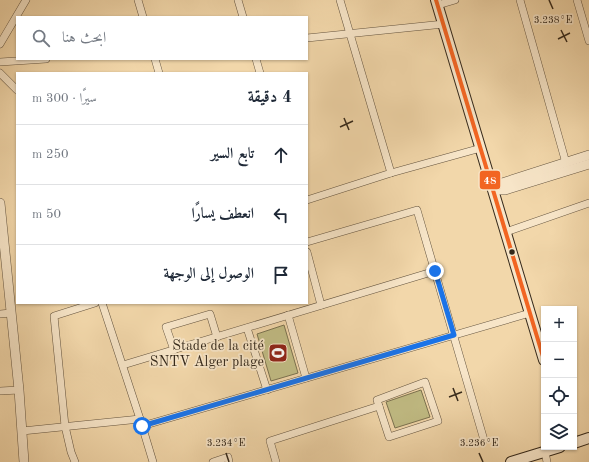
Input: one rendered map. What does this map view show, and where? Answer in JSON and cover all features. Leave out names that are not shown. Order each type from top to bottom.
[{"type":"main road","points":[[437,3],[541,350]]},
{"type":"main road","points":[[577,442],[589,438]]},
{"type":"main road","points":[[511,462],[546,457],[556,450]]},
{"type":"street","points":[[17,16],[26,0]]},
{"type":"street","points":[[138,0],[143,16]]},
{"type":"street","points":[[238,0],[243,16]]},
{"type":"street","points":[[340,0],[392,173]]},
{"type":"street","points":[[437,3],[455,0]]},
{"type":"street","points":[[520,0],[566,162]]},
{"type":"street","points":[[577,0],[589,41]]},
{"type":"street","points":[[0,44],[16,17]]},
{"type":"street","points":[[308,38],[444,24]]},
{"type":"street","points":[[0,62],[31,60]]},
{"type":"street","points":[[155,60],[159,72]]},
{"type":"street","points":[[256,60],[260,72]]},
{"type":"street","points":[[0,73],[16,89]]},
{"type":"street","points":[[308,200],[392,173],[481,148]]},
{"type":"street","points":[[493,190],[502,183],[589,155]]},
{"type":"street","points":[[493,190],[505,190],[589,164]]},
{"type":"street","points":[[0,203],[2,240],[13,289],[11,313],[19,390],[24,462]]},
{"type":"street","points":[[506,232],[589,203]]},
{"type":"street","points":[[308,242],[417,210],[484,440]]},
{"type":"street","points":[[308,256],[321,305]]},
{"type":"street","points":[[123,365],[435,271]]},
{"type":"street","points":[[75,462],[65,426],[54,316],[92,304]]},
{"type":"street","points":[[102,304],[153,462]]},
{"type":"street","points":[[0,314],[11,313]]},
{"type":"street","points":[[142,426],[530,313]]},
{"type":"street","points":[[174,350],[166,327],[210,314],[217,336]]},
{"type":"street","points":[[288,315],[306,378]]},
{"type":"street","points":[[247,328],[267,390]]},
{"type":"street","points":[[425,382],[438,421],[389,437],[379,406],[377,400],[425,382]]},
{"type":"street","points":[[0,391],[19,390]]},
{"type":"street","points":[[276,462],[270,441],[379,406]]},
{"type":"street","points":[[22,431],[140,418]]},
{"type":"street","points":[[213,462],[228,458],[230,462]]},
{"type":"shaded area","name":"Stade de la cité SNTV Alger plage","points":[[284,325],[298,373],[271,381],[257,334]]},
{"type":"shaded area","points":[[421,390],[430,417],[395,428],[386,402]]},
{"type":"transit line","name":"48","points":[[436,0],[541,350]]},
{"type":"place","name":"Stade de la cité SNTV Alger plage","points":[[278,353]]},
{"type":"route","points":[[142,426],[454,335],[435,271]]}]
